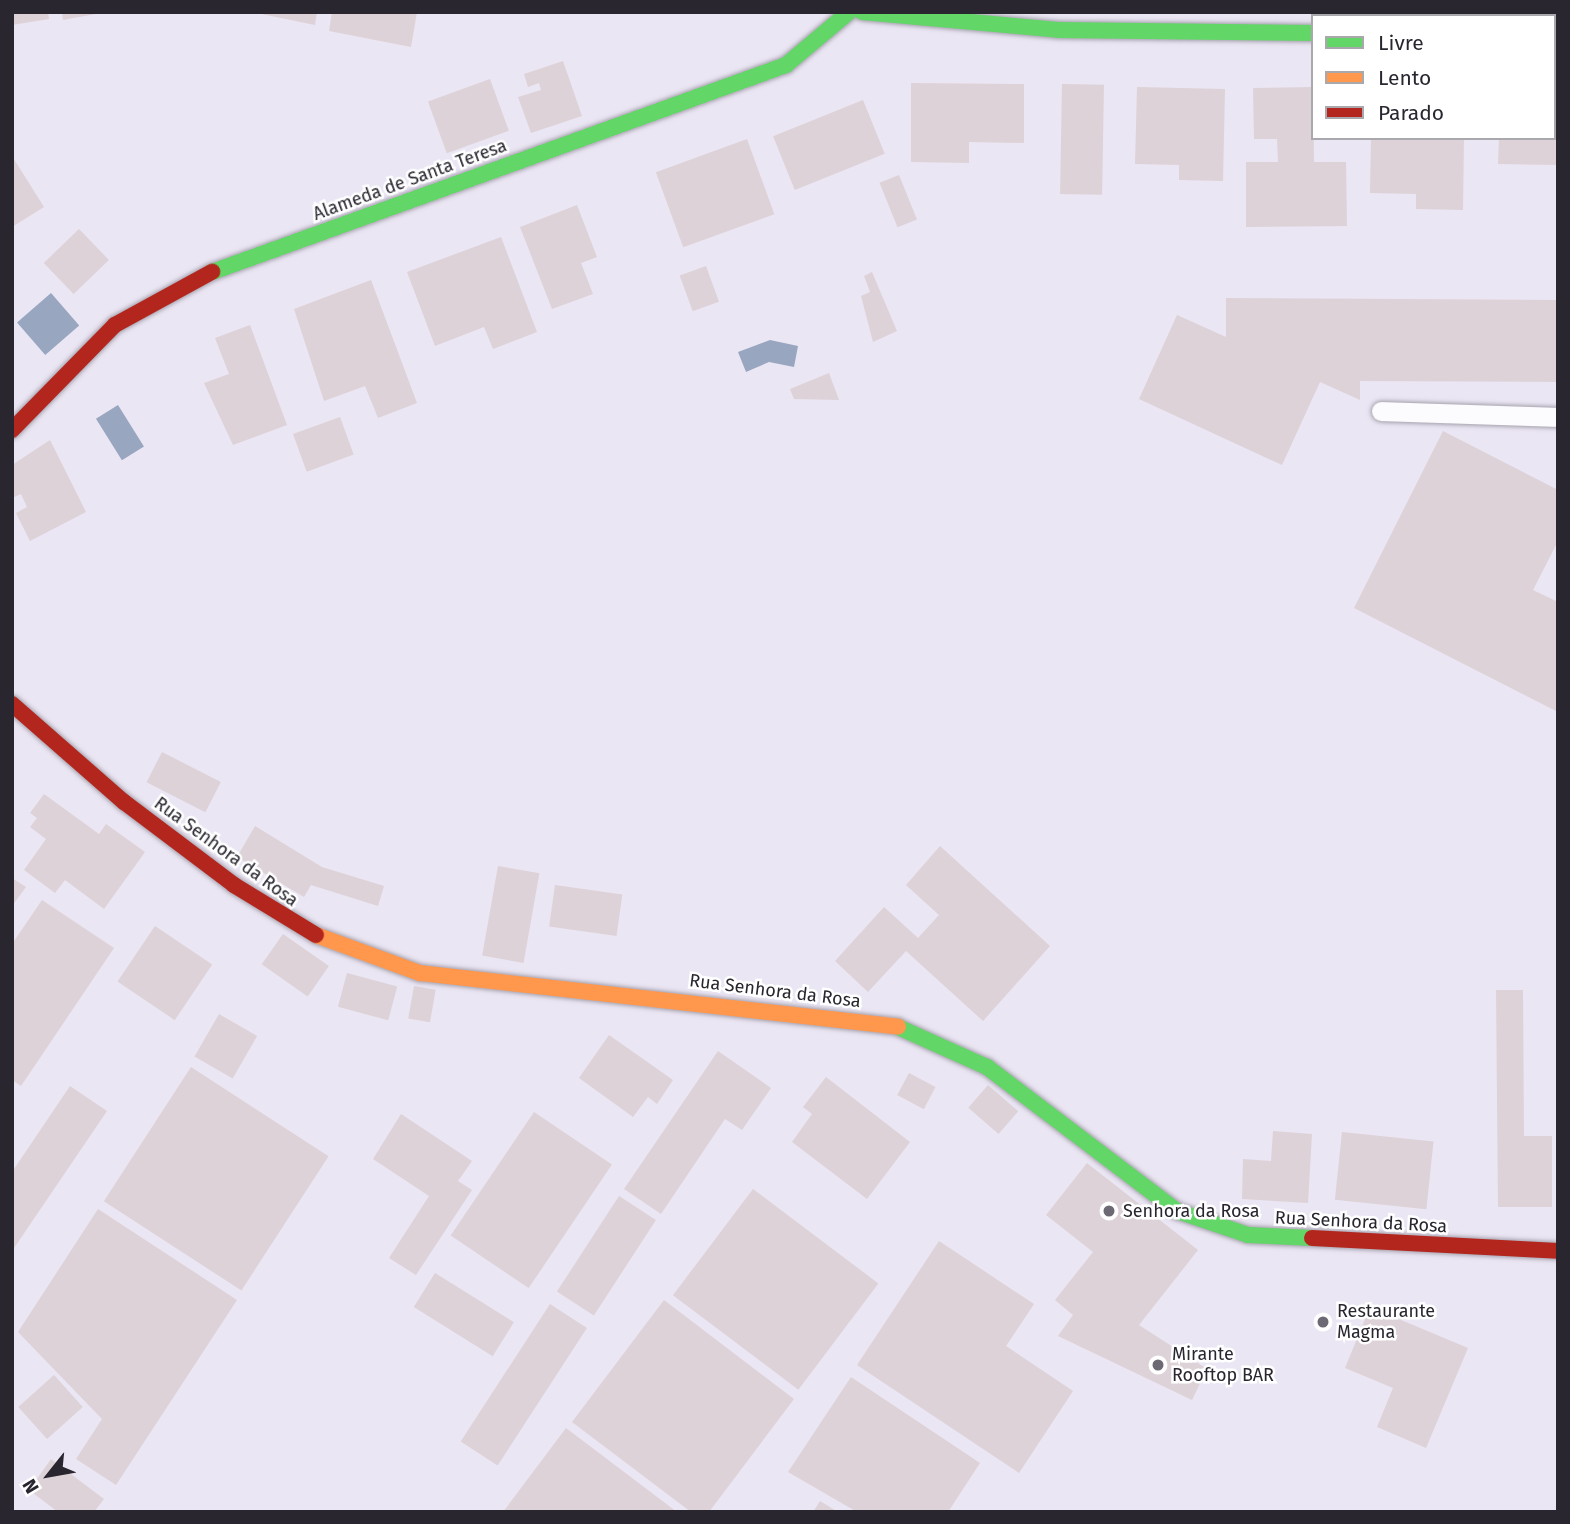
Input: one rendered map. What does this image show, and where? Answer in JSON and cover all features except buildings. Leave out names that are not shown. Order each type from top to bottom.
[{"type":"street","name":"Alameda de Santa Teresa","points":[[12,430],[115,324],[186,281],[786,65],[849,12]]},
{"type":"street","points":[[862,12],[1058,30],[1311,33]]},
{"type":"street","name":"Rua Senhora da Rosa","points":[[12,704],[124,802],[234,885],[296,926],[360,956],[420,973],[908,1028],[987,1067],[1177,1211],[1248,1235],[1558,1251]]},
{"type":"lane","points":[[1381,411],[1558,417]]},
{"type":"water","points":[[51,293],[79,325],[45,355],[17,323]]},
{"type":"water","points":[[770,340],[798,346],[794,367],[769,362],[746,372],[738,352]]},
{"type":"water","points":[[118,405],[144,447],[122,460],[96,419]]},
{"type":"traffic: fast","points":[[212,272],[786,65],[849,12]]},
{"type":"traffic: fast","points":[[862,12],[1058,30],[1311,33]]},
{"type":"traffic: fast","points":[[898,1027],[987,1067],[1177,1211],[1248,1235],[1312,1238]]},
{"type":"traffic: slow","points":[[316,935],[420,973],[898,1027]]},
{"type":"traffic: jam","points":[[12,430],[115,325],[212,272]]},
{"type":"traffic: jam","points":[[12,704],[124,802],[234,885],[316,935]]},
{"type":"traffic: jam","points":[[1312,1238],[1558,1251]]},
{"type":"place","name":"Senhora da Rosa","points":[[1109,1211]]},
{"type":"place","name":"Restaurante Magma","points":[[1323,1322]]},
{"type":"place","name":"Mirante Rooftop BAR","points":[[1158,1365]]}]
